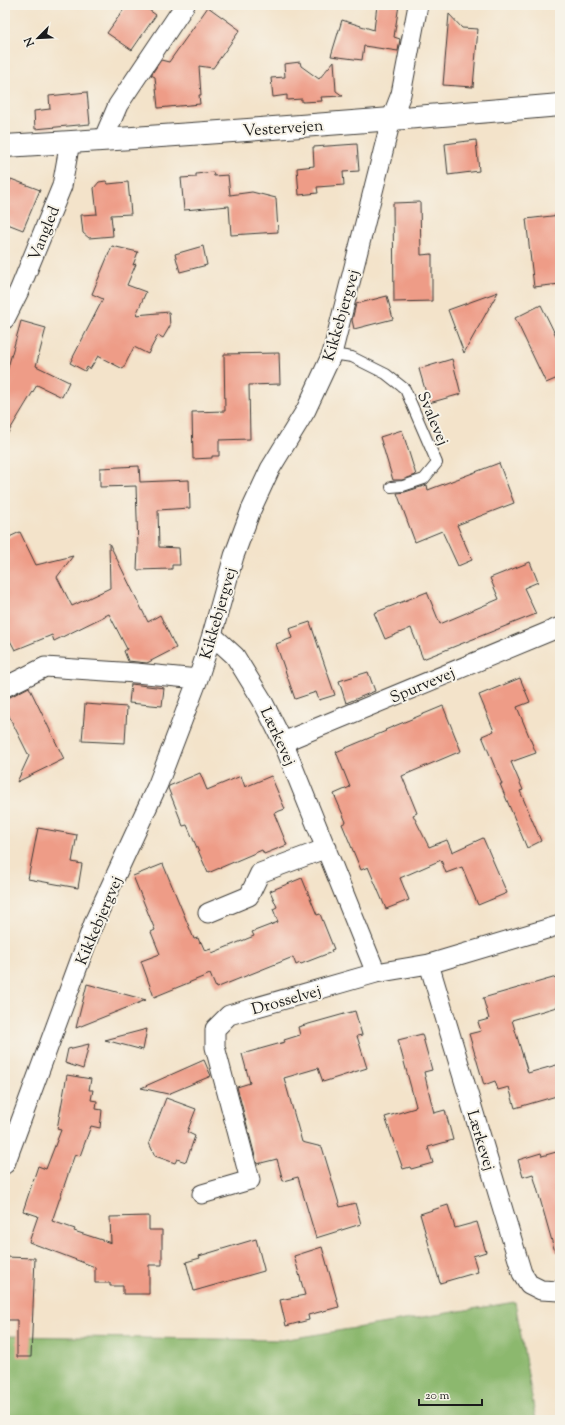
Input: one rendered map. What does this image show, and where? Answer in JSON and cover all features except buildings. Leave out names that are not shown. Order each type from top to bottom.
[{"type":"street","points":[[103,140],[118,105],[185,5]]},
{"type":"street","name":"Kikkebjergvej","points":[[5,1164],[96,920],[158,784],[198,679],[234,556],[251,510],[270,469],[306,410],[332,354],[390,120],[401,94],[418,5]]},
{"type":"street","name":"Vestervejen","points":[[5,146],[390,120],[560,105]]},
{"type":"street","name":"Vangled","points":[[5,319],[20,292],[62,186],[70,142]]},
{"type":"street","name":"Spurvevej","points":[[283,742],[560,626]]},
{"type":"street","name":"Lærkevej","points":[[212,635],[235,656],[262,700],[283,742],[327,848],[376,973]]},
{"type":"street","name":"Kikkebjergvej","points":[[5,687],[45,667],[198,679]]},
{"type":"street","points":[[208,913],[250,896],[260,873],[327,848]]},
{"type":"street","name":"Drosselvej","points":[[202,1194],[250,1180],[215,1047],[215,1029],[229,1015],[376,973],[429,964],[560,925]]},
{"type":"street","name":"Lærkevej","points":[[429,964],[522,1273],[529,1284],[541,1290],[560,1291]]},
{"type":"lane","name":"Svalevej","points":[[332,354],[352,357],[386,374],[405,389],[437,463],[424,479],[403,486],[391,487]]},
{"type":"green space","points":[[515,1302],[536,1420],[5,1420],[5,1336],[282,1340]]}]
